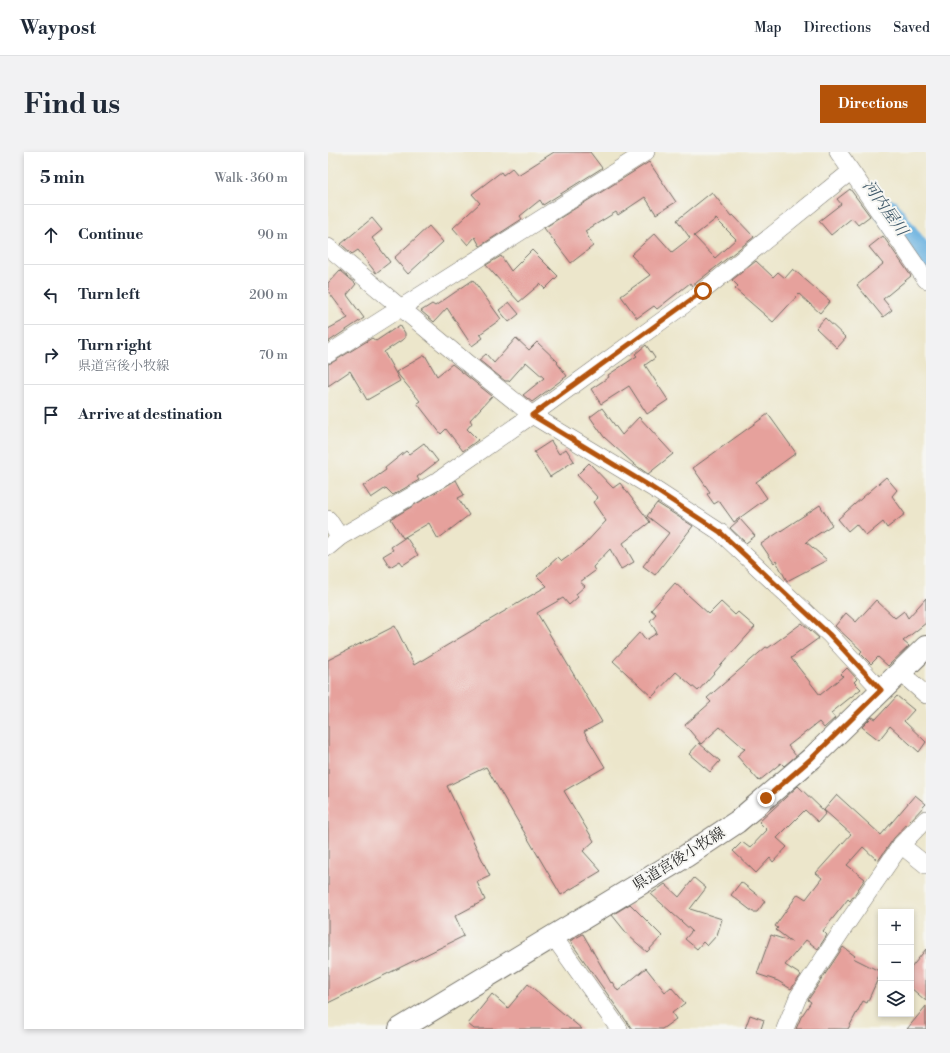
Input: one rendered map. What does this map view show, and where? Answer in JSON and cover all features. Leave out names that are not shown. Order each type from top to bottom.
[{"type":"main road","name":"県道宮後小牧線","points":[[400,1029],[686,856],[737,822],[800,768],[926,647]]},
{"type":"street","points":[[328,354],[646,152]]},
{"type":"street","points":[[838,152],[850,172],[926,280]]},
{"type":"street","points":[[328,519],[334,542],[439,480],[532,415],[703,291],[850,172]]},
{"type":"street","points":[[328,247],[532,415],[651,487],[720,532],[829,634],[881,690]]},
{"type":"street","points":[[900,672],[926,695]]},
{"type":"street","points":[[785,1029],[798,997],[901,845],[926,819]]},
{"type":"street","points":[[901,845],[926,865]]},
{"type":"street","points":[[553,936],[619,1029]]},
{"type":"building","points":[[554,152],[590,152],[602,168],[543,205],[540,200],[520,216],[522,219],[480,246],[475,237],[468,245],[453,228],[480,203],[472,194],[501,172],[503,175],[512,168],[518,175]]},
{"type":"building","points":[[649,162],[676,202],[656,214],[645,197],[618,215],[616,212],[585,231],[593,246],[571,263],[544,228]]},
{"type":"building","points":[[850,189],[870,216],[858,225],[852,218],[831,235],[819,221],[841,204],[837,199]]},
{"type":"building","points":[[712,192],[731,216],[733,215],[754,237],[692,286],[690,283],[657,309],[654,306],[637,318],[621,296],[650,275],[631,255],[655,233],[672,252],[690,238],[677,220]],"holes":[[[716,219],[736,239],[715,258],[694,236]]]},
{"type":"building","points":[[372,218],[382,230],[372,238],[390,262],[376,273],[358,250],[352,254],[341,244]]},
{"type":"building","points":[[429,226],[443,242],[408,274],[394,258]]},
{"type":"building","points":[[883,236],[911,276],[883,299],[892,310],[883,317],[857,285],[883,264],[869,247]]},
{"type":"building","points":[[532,250],[558,276],[545,289],[540,284],[519,302],[486,265],[501,256],[511,271]]},
{"type":"building","points":[[756,261],[773,277],[778,272],[785,278],[793,269],[830,301],[820,313],[799,294],[773,322],[735,289],[738,286],[732,280]]},
{"type":"building","points":[[340,270],[356,284],[347,295],[364,318],[328,342],[328,329],[348,318],[328,291],[328,283]]},
{"type":"building","points":[[473,280],[501,319],[480,334],[483,338],[472,346],[447,308],[434,322],[421,311],[432,304],[435,306]]},
{"type":"building","points":[[509,302],[519,314],[509,322],[499,310]]},
{"type":"building","points":[[825,318],[846,338],[837,348],[816,328]]},
{"type":"building","points":[[400,325],[405,333],[405,338],[384,352],[400,381],[367,400],[350,371],[328,386],[328,364],[372,338],[376,341]]},
{"type":"building","points":[[516,338],[529,350],[537,342],[558,362],[557,363],[567,376],[532,402],[523,395],[544,378],[526,362],[509,381],[505,381],[479,360],[486,354],[494,363]]},
{"type":"building","points":[[646,345],[655,358],[645,365],[668,400],[647,414],[629,386],[601,404],[591,389],[609,377],[608,375],[637,356],[635,354]]},
{"type":"building","points":[[425,355],[437,376],[452,364],[492,396],[470,420],[472,423],[467,429],[478,440],[463,451],[446,429],[441,434],[417,403],[420,401],[396,372]]},
{"type":"building","points":[[602,408],[622,435],[639,417],[673,454],[648,474],[635,465],[604,437],[590,417]]},
{"type":"building","points":[[768,414],[796,453],[756,482],[767,498],[734,522],[719,501],[714,504],[707,494],[710,492],[693,468]]},
{"type":"building","points":[[551,441],[559,454],[566,449],[574,461],[550,477],[534,452]]},
{"type":"building","points":[[424,443],[438,461],[417,477],[419,480],[393,495],[386,488],[371,498],[363,486],[386,470],[385,468],[406,451],[409,454]]},
{"type":"building","points":[[589,463],[613,488],[620,483],[650,522],[623,543],[634,562],[621,569],[610,549],[593,567],[595,571],[580,582],[585,586],[576,594],[578,597],[569,605],[563,598],[537,613],[602,722],[584,732],[605,767],[564,791],[594,841],[583,851],[601,871],[561,895],[486,767],[447,786],[490,876],[477,882],[485,900],[455,916],[464,936],[328,1003],[328,660],[395,626],[414,665],[547,586],[537,576],[558,557],[562,561],[583,546],[606,521],[593,502],[598,498],[577,475]]},
{"type":"building","points":[[886,477],[897,490],[892,496],[905,514],[887,528],[883,522],[866,536],[856,524],[848,531],[838,519]]},
{"type":"building","points":[[456,480],[464,495],[458,498],[469,515],[438,539],[429,523],[403,538],[391,519]]},
{"type":"building","points":[[657,503],[693,526],[655,575],[643,566],[669,533],[647,516]]},
{"type":"building","points":[[820,505],[832,525],[806,542],[827,560],[787,581],[776,561],[774,563],[761,544]]},
{"type":"building","points":[[740,519],[755,536],[746,543],[730,528]]},
{"type":"building","points":[[406,537],[418,555],[403,565],[400,561],[390,567],[383,556],[393,550],[391,547]]},
{"type":"building","points":[[675,583],[709,614],[721,602],[735,615],[738,612],[755,627],[698,691],[676,672],[652,697],[613,661],[640,632],[646,640],[657,633],[650,621],[656,614],[651,610]]},
{"type":"building","points":[[926,598],[926,623],[903,641],[909,646],[888,666],[878,657],[871,664],[860,653],[862,651],[835,626],[846,613],[856,622],[876,600],[895,618],[904,611],[908,618]]},
{"type":"building","points":[[802,623],[819,638],[791,658],[820,695],[843,676],[841,674],[847,668],[857,679],[854,682],[861,689],[831,713],[835,718],[824,728],[819,722],[788,746],[796,756],[784,766],[781,763],[759,781],[737,756],[745,749],[720,727],[701,744],[685,725],[711,702],[707,698],[766,647],[768,648]]},
{"type":"building","points":[[897,696],[914,710],[904,721],[926,742],[919,752],[890,726],[879,740],[862,727],[872,717],[876,719]]},
{"type":"building","points":[[699,743],[720,761],[710,772],[689,754]]},
{"type":"building","points":[[798,786],[826,813],[818,822],[805,810],[777,838],[787,847],[773,862],[770,858],[756,873],[733,851],[742,842],[750,848],[767,830],[759,822]]},
{"type":"building","points":[[837,795],[881,835],[915,795],[926,804],[894,838],[878,861],[863,847],[847,865],[865,879],[850,901],[848,899],[823,931],[827,935],[818,949],[806,940],[785,965],[801,975],[791,989],[778,981],[757,974],[771,935],[792,942],[776,930],[778,928],[775,926],[798,894],[806,899],[822,878],[816,873],[851,834],[824,810]]},
{"type":"building","points":[[694,878],[706,888],[690,909],[722,919],[717,935],[707,946],[703,942],[697,949],[685,939],[692,931],[651,894],[665,884],[679,897]]},
{"type":"building","points":[[741,882],[765,901],[757,912],[753,912],[731,895]]},
{"type":"building","points":[[630,904],[662,936],[647,952],[629,936],[612,915]]},
{"type":"building","points":[[583,934],[611,983],[612,982],[618,991],[646,968],[665,992],[671,987],[685,1003],[672,1013],[676,1019],[662,1029],[632,1029],[570,941]]},
{"type":"building","points":[[843,947],[855,956],[853,958],[878,970],[878,979],[867,1003],[863,1001],[848,1029],[796,1029],[801,1017],[811,1002],[808,1000]]},
{"type":"building","points":[[926,949],[926,1001],[914,991],[914,964]]},
{"type":"building","points":[[528,984],[582,1029],[474,1029],[468,1024],[492,994],[508,1008]]},
{"type":"building","points":[[926,1006],[926,1029],[907,1029]]},
{"type":"building","points":[[750,1015],[764,1020],[761,1029],[745,1029]]},
{"type":"waterway","name":"河内屋川","points":[[888,212],[926,263]]},
{"type":"route","points":[[703,291],[532,415],[651,487],[720,532],[741,550],[829,634],[881,690],[812,758],[766,798]]}]
